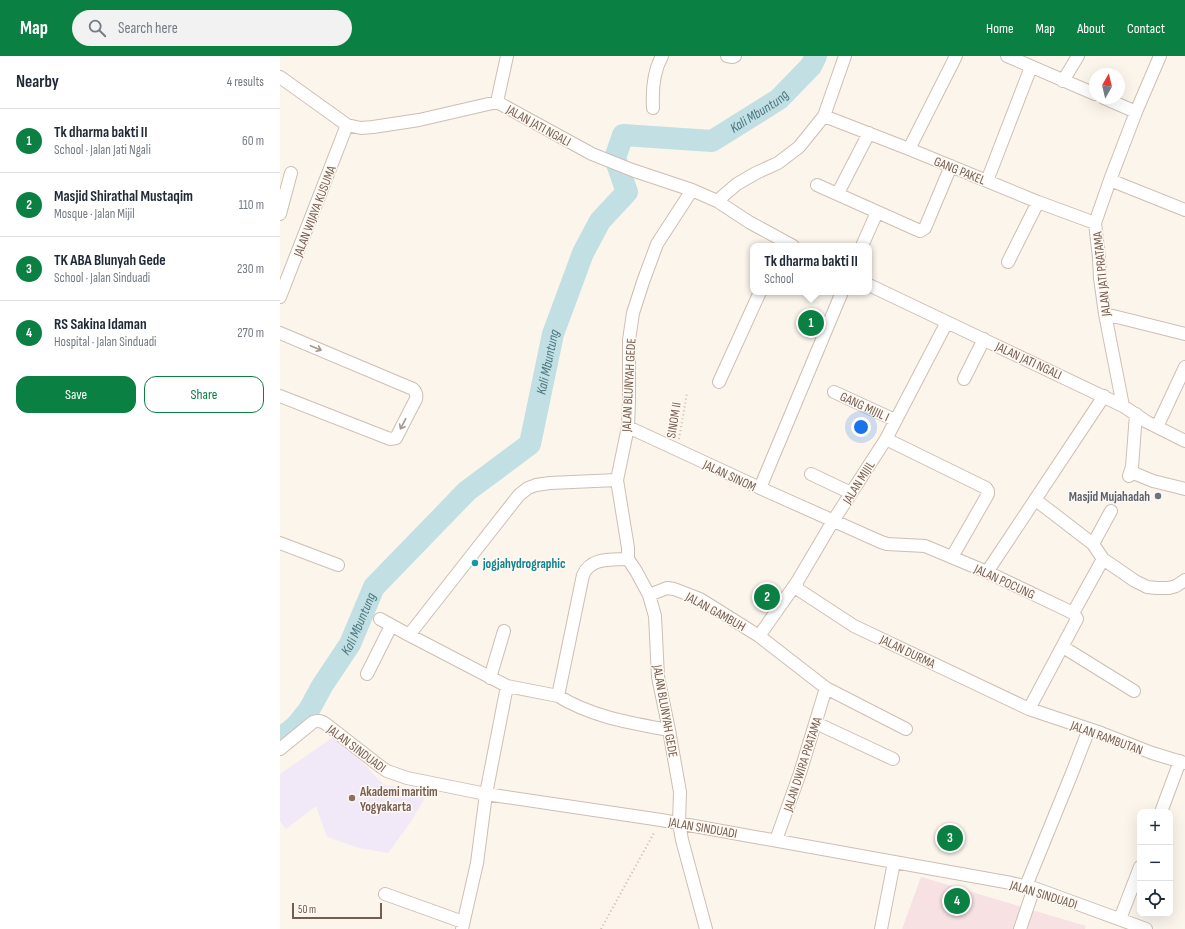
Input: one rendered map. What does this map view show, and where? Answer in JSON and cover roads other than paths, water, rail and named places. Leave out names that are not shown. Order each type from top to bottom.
[{"type":"street","points":[[497,102],[507,56]]},
{"type":"street","points":[[653,108],[652,91],[655,74],[662,56]]},
{"type":"street","points":[[727,56],[735,56]]},
{"type":"street","points":[[717,201],[737,184],[756,173],[778,164],[798,147],[824,116],[845,56]]},
{"type":"street","points":[[909,149],[956,56]]},
{"type":"street","points":[[1007,56],[1089,91]]},
{"type":"street","points":[[1064,81],[1078,56]]},
{"type":"street","name":"JALAN JATI PRATAMA","points":[[1123,406],[1105,314],[1095,223],[1136,112],[1160,56]]},
{"type":"street","points":[[987,181],[1031,66]]},
{"type":"street","name":"JALAN JATI NGALI","points":[[280,77],[347,125],[361,128],[411,121],[497,102],[592,154],[632,170],[692,190],[717,201],[783,243]]},
{"type":"street","points":[[1118,104],[1136,112]]},
{"type":"street","name":"GANG PAKEL","points":[[824,116],[1038,202],[1095,223]]},
{"type":"street","name":"JALAN WIJAYA KUSUMA","points":[[280,296],[347,125]]},
{"type":"street","points":[[838,193],[869,134]]},
{"type":"street","points":[[817,185],[838,193],[920,231],[925,228],[951,166]]},
{"type":"street","points":[[280,214],[291,173]]},
{"type":"street","points":[[1110,180],[1185,210]]},
{"type":"street","name":"JALAN BLUNYAH GEDE","points":[[692,190],[657,244],[633,313],[629,340],[628,427],[617,480],[628,548],[628,560],[636,571],[649,595],[655,616],[658,676],[670,730],[680,792],[679,823],[682,840],[709,928]]},
{"type":"street","points":[[1008,262],[1038,202]]},
{"type":"street","points":[[863,243],[877,212]]},
{"type":"street","name":"JALAN JATI NGALI","points":[[872,286],[1104,396],[1185,441]]},
{"type":"street","points":[[719,382],[759,295]]},
{"type":"street","points":[[760,488],[841,295]]},
{"type":"street","points":[[1105,314],[1185,334]]},
{"type":"street","name":"JALAN MIJIL","points":[[760,636],[797,582],[833,521],[886,439],[947,322]]},
{"type":"street","points":[[280,333],[413,389],[417,395],[397,436],[393,439],[280,396]]},
{"type":"street","points":[[964,378],[984,339]]},
{"type":"street","points":[[1158,427],[1185,367]]},
{"type":"street","name":"GANG MIJIL I","points":[[834,392],[895,420]]},
{"type":"street","points":[[987,572],[1104,396]]},
{"type":"street","points":[[1136,414],[1133,458],[1130,474],[1185,489]]},
{"type":"street","name":"JALAN SINOM","points":[[628,427],[833,521]]},
{"type":"street","points":[[886,439],[986,488],[988,494],[952,557]]},
{"type":"street","points":[[811,474],[851,493]]},
{"type":"street","points":[[409,635],[519,495],[528,488],[536,484],[617,480]]},
{"type":"street","points":[[1041,504],[1093,544],[1103,559],[1129,577],[1147,587],[1169,588],[1176,586],[1185,580]]},
{"type":"street","points":[[1093,544],[1111,511]]},
{"type":"street","name":"JALAN POCUNG","points":[[833,521],[887,544],[925,546],[987,572],[1073,613]]},
{"type":"street","points":[[280,543],[338,565]]},
{"type":"street","points":[[1030,709],[1077,619],[1073,613],[1103,559]]},
{"type":"street","points":[[558,696],[583,575],[586,569],[592,563],[601,561],[628,560]]},
{"type":"street","name":"JALAN DURMA","points":[[797,582],[797,588],[799,590],[854,626],[1030,709]]},
{"type":"street","name":"JALAN GAMBUH","points":[[649,595],[667,588],[700,599],[760,636],[826,688],[906,729]]},
{"type":"street","points":[[380,619],[506,686],[558,696],[595,714],[620,721],[670,730]]},
{"type":"street","points":[[367,674],[391,626]]},
{"type":"street","points":[[490,678],[504,631]]},
{"type":"street","points":[[1063,646],[1134,691]]},
{"type":"street","points":[[385,894],[463,925],[477,863],[486,794],[506,686]]},
{"type":"street","name":"JALAN DWIRA PRATAMA","points":[[776,840],[816,723],[826,688]]},
{"type":"street","name":"JALAN RAMBUTAN","points":[[1030,709],[1089,729],[1152,753],[1182,762]]},
{"type":"street","name":"JALAN SINDUADI","points":[[280,749],[313,722],[322,722],[387,771],[407,778],[486,794],[679,823],[1030,887],[1146,929]]},
{"type":"street","points":[[816,723],[893,759]]},
{"type":"street","points":[[1020,929],[1030,887],[1089,729]]},
{"type":"street","points":[[1162,809],[1182,762]]},
{"type":"street","points":[[884,928],[894,862]]},
{"type":"street","points":[[1120,919],[1137,875]]},
{"type":"waterway","name":"Kali Mbuntung","points":[[280,739],[296,726],[309,710],[322,686],[350,644],[374,587],[467,491],[530,444],[553,334],[583,253],[600,221],[627,192],[615,158],[623,135],[712,141],[779,99],[811,66],[816,56]]},
{"type":"place","name":"Tk dharma bakti II","points":[[811,323]]},
{"type":"place","name":"Masjid Mujahadah","points":[[1158,496]]},
{"type":"place","name":"jogjahydrographic","points":[[475,563]]},
{"type":"place","name":"Masjid Shirathal Mustaqim","points":[[767,597]]},
{"type":"place","name":"Akademi maritim Yogyakarta","points":[[352,798]]},
{"type":"place","name":"TK ABA Blunyah Gede","points":[[950,838]]},
{"type":"place","name":"RS Sakina Idaman","points":[[957,901]]}]
